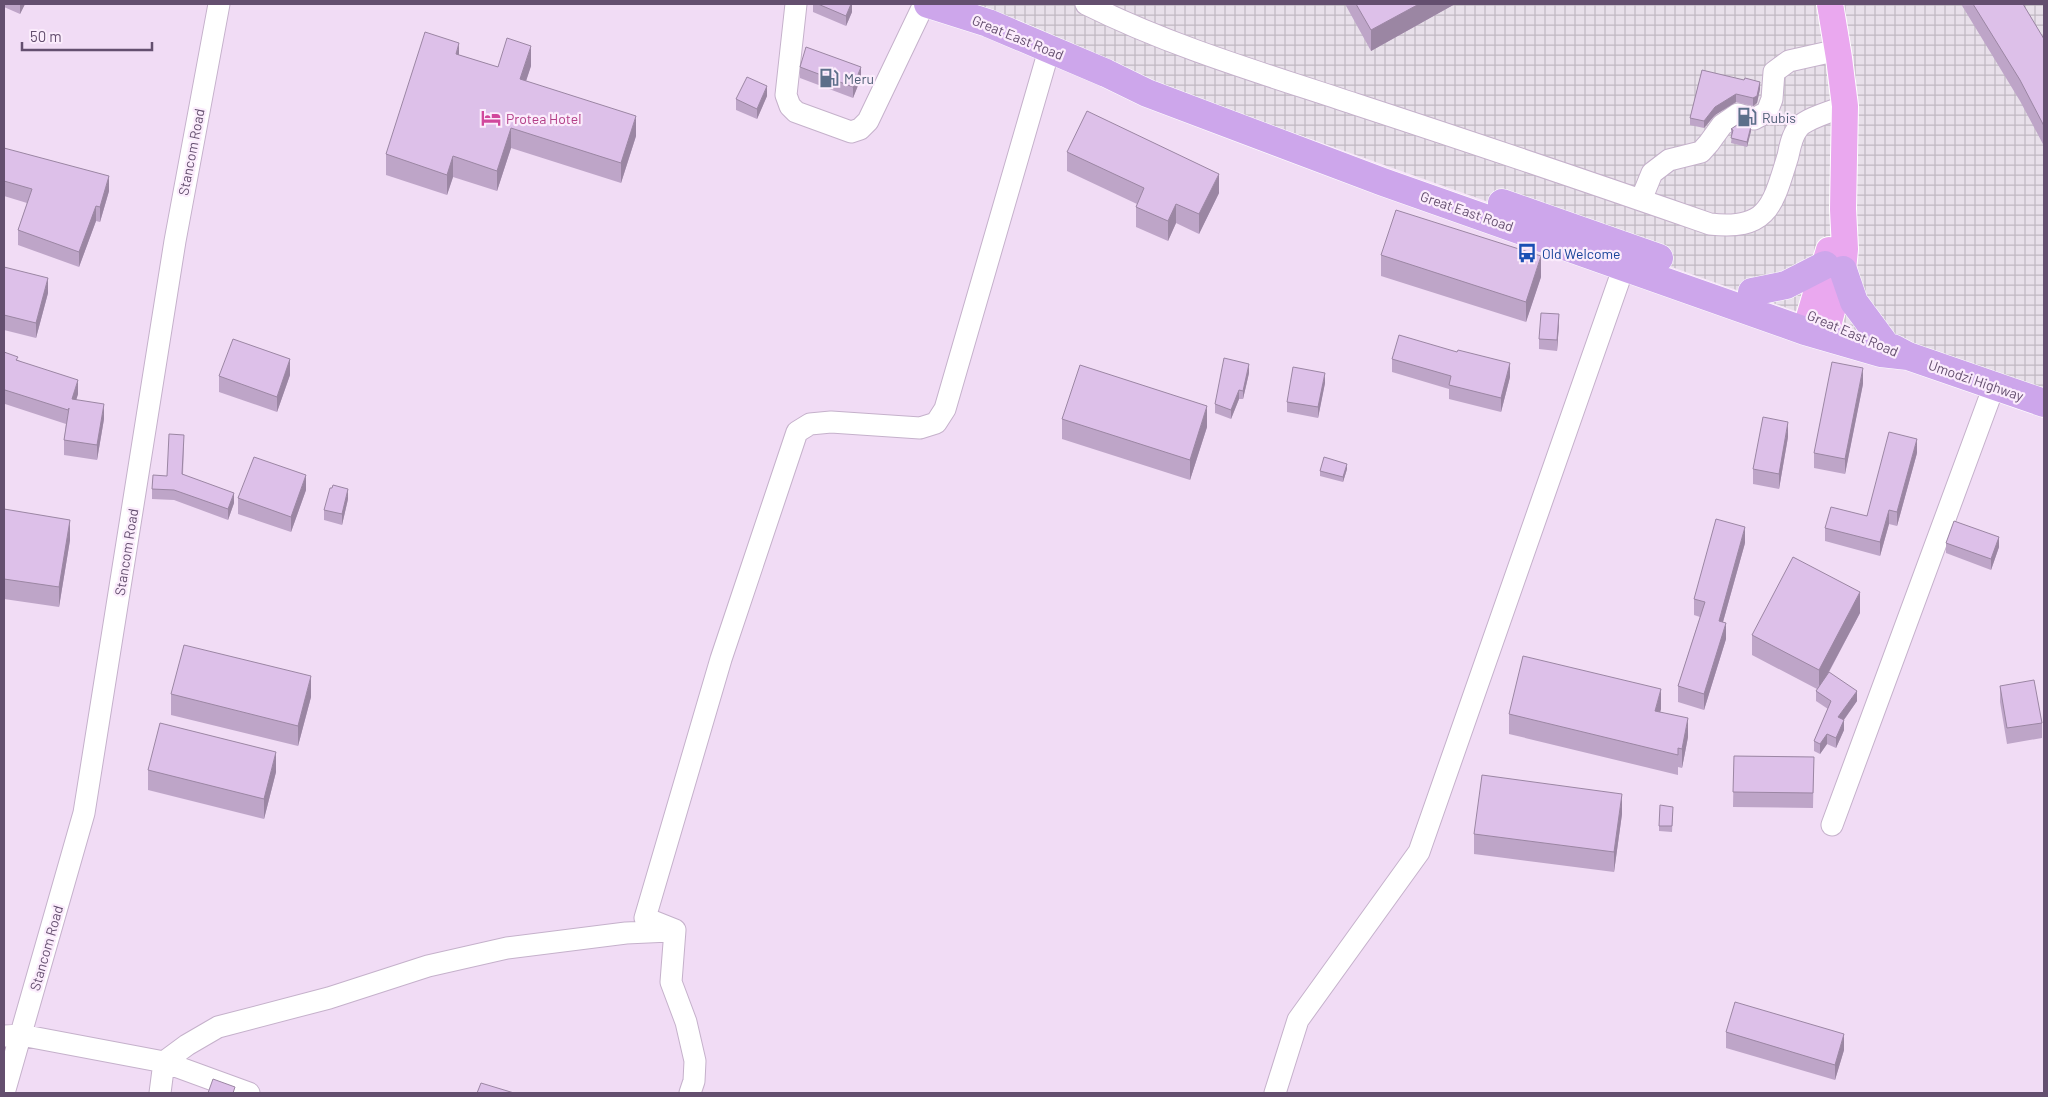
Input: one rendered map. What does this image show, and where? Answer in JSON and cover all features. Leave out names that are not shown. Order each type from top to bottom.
[{"type":"highway","name":"Great East Road","points":[[928,4],[988,23],[1106,73],[1147,93],[1357,172],[1627,256],[1752,292],[1817,326]]},
{"type":"highway","name":"Great East Road","points":[[1627,256],[1817,326],[1880,353],[1896,350]]},
{"type":"highway","points":[[1752,292],[1786,285],[1834,267],[1854,302],[1896,350]]},
{"type":"highway","name":"Umodzi Highway","points":[[1896,350],[2044,403]]},
{"type":"main road","points":[[1817,326],[1834,267],[1843,209],[1844,106],[1838,50],[1830,4]]},
{"type":"street","name":"Stancom Road","points":[[4,1093],[13,1035],[84,813],[174,241],[219,4]]},
{"type":"street","points":[[796,4],[786,95],[790,106],[796,112],[851,132],[860,129],[868,121],[924,4]]},
{"type":"street","points":[[1086,4],[1129,25],[1223,60],[1710,224],[1732,227],[1748,223],[1762,214],[1776,196],[1793,137],[1800,127],[1844,106]]},
{"type":"street","points":[[675,930],[646,918],[721,659],[797,432],[810,424],[830,422],[920,428],[936,423],[945,409],[1049,50]]},
{"type":"street","points":[[1641,200],[1652,173],[1669,160],[1701,152],[1722,125],[1738,114],[1754,118],[1767,112],[1772,99],[1774,72],[1789,61],[1838,50]]},
{"type":"street","points":[[1275,1093],[1298,1020],[1419,852],[1627,256]]},
{"type":"street","points":[[1832,825],[1994,386]]},
{"type":"street","points":[[160,1093],[164,1062],[187,1045],[218,1027],[329,998],[428,966],[507,948],[626,933],[675,930]]},
{"type":"street","points":[[675,930],[671,982],[686,1022],[695,1061],[694,1081],[690,1093]]},
{"type":"street","points":[[13,1035],[164,1062],[249,1093]]},
{"type":"shaded area","points":[[4,4],[910,4],[1624,265],[2044,407],[2044,1093],[4,1093]]},
{"type":"shaded area","points":[[930,4],[2044,4],[2044,399]]},
{"type":"building","points":[[818,4],[851,4],[846,16]]},
{"type":"building","points":[[1356,4],[1419,4],[1371,30]]},
{"type":"building","points":[[1973,4],[2023,4],[2044,39],[2044,126],[2020,80]]},
{"type":"building","name":"Protea Hotel","points":[[425,32],[459,43],[456,54],[498,67],[507,38],[531,46],[520,79],[636,116],[621,163],[511,128],[497,171],[453,156],[447,175],[386,154]]},
{"type":"building","points":[[806,47],[861,67],[853,87],[800,67]]},
{"type":"building","points":[[1702,70],[1760,82],[1757,96],[1753,98],[1736,94],[1715,107],[1704,121],[1690,118]]},
{"type":"building","points":[[747,77],[767,86],[757,109],[736,99]]},
{"type":"building","points":[[1087,111],[1219,174],[1199,214],[1176,204],[1168,221],[1136,207],[1144,188],[1067,152]]},
{"type":"building","points":[[1740,123],[1751,126],[1747,142],[1731,138],[1733,130],[1731,129]]},
{"type":"building","points":[[4,148],[109,176],[100,207],[96,206],[79,252],[18,230],[32,189],[4,181]]},
{"type":"building","points":[[1396,210],[1541,256],[1526,302],[1381,255]]},
{"type":"building","points":[[4,267],[48,278],[36,323],[4,315]]},
{"type":"building","points":[[1541,313],[1559,314],[1557,340],[1539,339]]},
{"type":"building","points":[[1399,335],[1457,352],[1458,350],[1510,363],[1501,398],[1449,385],[1451,376],[1392,359]]},
{"type":"building","points":[[233,339],[290,359],[277,397],[219,376]]},
{"type":"building","points":[[4,352],[18,357],[16,360],[78,380],[72,399],[104,404],[97,445],[64,440],[69,408],[68,410],[5,390],[4,393]]},
{"type":"building","points":[[1224,358],[1249,364],[1243,391],[1239,390],[1231,410],[1215,404]]},
{"type":"building","points":[[1832,362],[1863,368],[1845,459],[1814,453]]},
{"type":"building","points":[[1080,365],[1207,406],[1190,460],[1062,419]]},
{"type":"building","points":[[1293,367],[1325,373],[1318,407],[1287,402]]},
{"type":"building","points":[[1763,417],[1788,422],[1779,474],[1753,469]]},
{"type":"building","points":[[1889,432],[1917,439],[1897,512],[1889,510],[1880,542],[1825,528],[1831,507],[1867,516]]},
{"type":"building","points":[[169,434],[184,435],[182,474],[234,493],[228,509],[174,490],[152,489],[153,475],[167,476]]},
{"type":"building","points":[[254,457],[306,475],[291,517],[238,498]]},
{"type":"building","points":[[1324,457],[1347,464],[1343,477],[1320,471]]},
{"type":"building","points":[[333,485],[348,489],[342,514],[324,510],[330,488]]},
{"type":"building","points":[[4,509],[70,520],[59,587],[4,579]]},
{"type":"building","points":[[1716,519],[1745,527],[1719,621],[1726,623],[1704,694],[1678,686],[1705,602],[1694,599]]},
{"type":"building","points":[[1954,521],[1999,537],[1991,559],[1946,543]]},
{"type":"building","points":[[1793,557],[1860,592],[1819,670],[1752,635]]},
{"type":"building","points":[[184,645],[311,676],[298,726],[171,694]]},
{"type":"building","points":[[1523,656],[1661,689],[1655,711],[1688,718],[1682,749],[1678,748],[1678,755],[1509,714]]},
{"type":"building","points":[[1829,672],[1857,691],[1838,717],[1844,720],[1836,738],[1827,734],[1820,744],[1814,741],[1831,701],[1816,691]]},
{"type":"building","points":[[2034,680],[2042,723],[2007,728],[2000,686]]},
{"type":"building","points":[[160,723],[276,752],[264,799],[148,770]]},
{"type":"building","points":[[1734,756],[1814,757],[1813,793],[1733,792]]},
{"type":"building","points":[[1482,775],[1622,794],[1614,852],[1474,834]]},
{"type":"building","points":[[1660,805],[1673,807],[1672,826],[1659,826]]},
{"type":"building","points":[[1735,1002],[1844,1034],[1835,1065],[1726,1032]]},
{"type":"building","points":[[213,1079],[235,1087],[233,1093],[208,1093]]},
{"type":"building","points":[[481,1083],[514,1093],[477,1093]]},
{"type":"place","name":"Meru","points":[[829,78]]},
{"type":"place","name":"Rubis","points":[[1747,117]]},
{"type":"place","name":"Protea Hotel","points":[[491,118]]},
{"type":"place","name":"Old Welcome","points":[[1527,253]]}]
